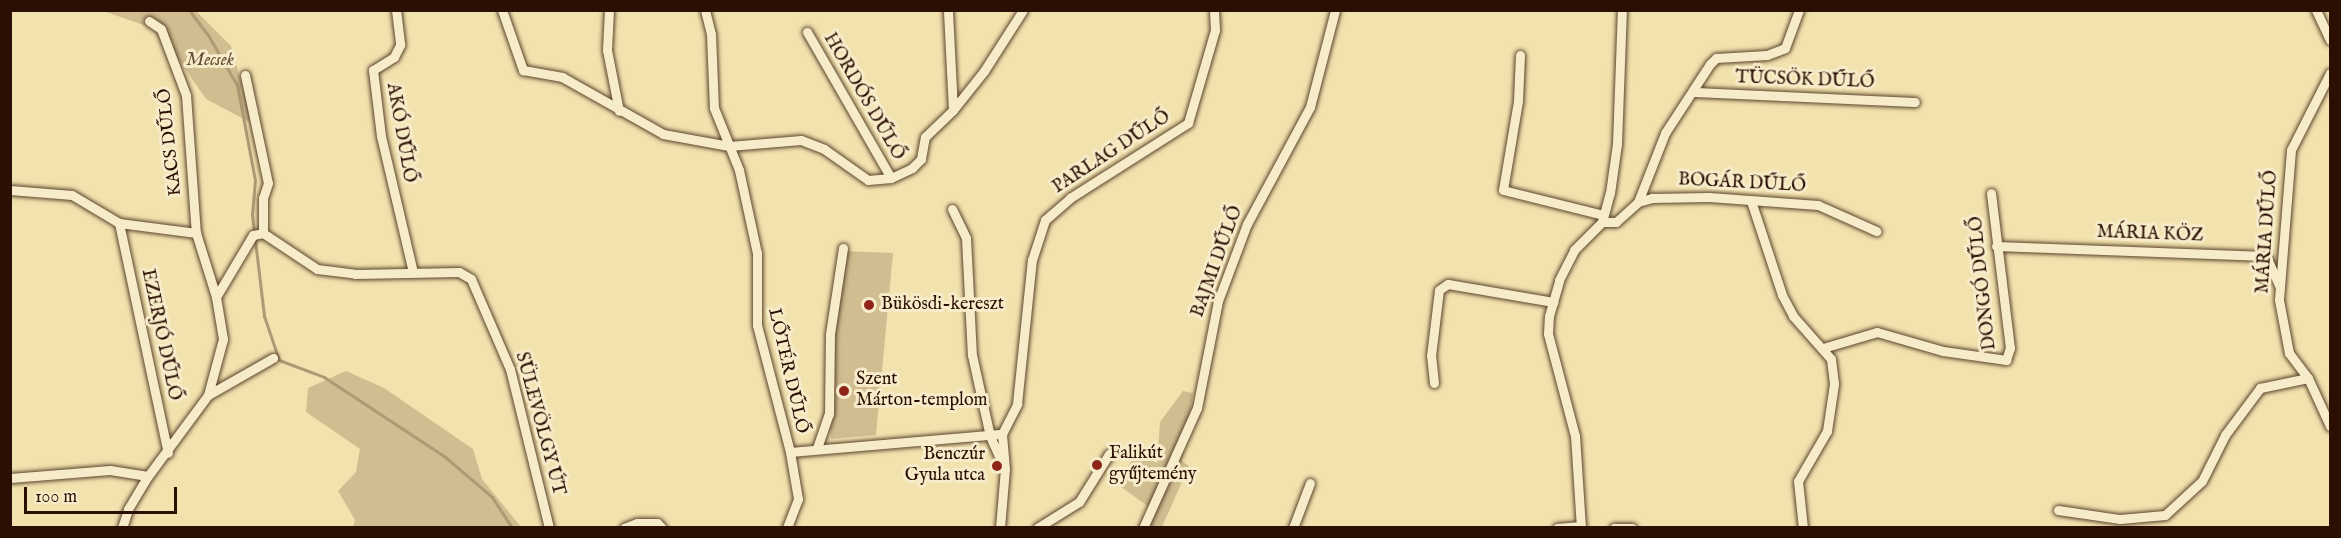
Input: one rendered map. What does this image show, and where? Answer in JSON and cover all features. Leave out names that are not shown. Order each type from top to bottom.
[{"type":"street","name":"AKÓ DŰLŐ","points":[[396,10],[400,45],[394,57],[373,70],[381,136],[413,272]]},
{"type":"street","name":"HORDÓS DŰLŐ","points":[[502,10],[523,70],[562,78],[663,134],[729,146],[801,140],[824,149],[868,180],[891,178],[912,168],[921,159],[925,137],[953,110]]},
{"type":"street","points":[[609,10],[607,50],[619,111]]},
{"type":"street","name":"LŐTÉR DŰLŐ","points":[[705,10],[711,34],[714,108],[740,170],[757,253],[757,326],[790,452],[798,499],[787,528]]},
{"type":"street","points":[[948,10],[953,110]]},
{"type":"street","points":[[953,110],[984,71],[1023,10]]},
{"type":"street","name":"PARLAG DŰLŐ","points":[[1005,430],[1017,404],[1032,260],[1045,220],[1070,198],[1188,123],[1215,30],[1214,10]]},
{"type":"street","name":"BAJMI DŰLŐ","points":[[1143,528],[1194,417],[1218,301],[1247,224],[1310,107],[1335,10]]},
{"type":"street","points":[[1557,528],[1581,527],[1575,436],[1548,334],[1553,302],[1574,250],[1603,219],[1617,144],[1622,10]]},
{"type":"street","points":[[1520,55],[1518,100],[1503,190],[1616,222],[1638,202],[1665,133],[1716,58],[1767,55],[1785,48],[1799,10]]},
{"type":"street","points":[[2316,10],[2331,40]]},
{"type":"street","name":"KACS DŰLŐ","points":[[149,21],[161,29],[186,94],[196,233],[216,297],[223,339],[208,395]]},
{"type":"street","name":"HORDÓS DŰLŐ","points":[[807,32],[891,178]]},
{"type":"street","name":"MÁRIA DŰLŐ","points":[[2331,73],[2291,150],[2281,289],[2289,352],[2308,378],[2331,426]]},
{"type":"street","points":[[216,297],[258,234],[263,198],[268,183],[245,75]]},
{"type":"street","name":"TÜCSÖK DŰLŐ","points":[[1694,92],[1915,102]]},
{"type":"street","points":[[10,190],[72,195],[119,224],[196,233]]},
{"type":"street","name":"DONGÓ DŰLŐ","points":[[1823,348],[1876,332],[1944,351],[2006,360],[2010,348],[1990,193]]},
{"type":"street","name":"BOGÁR DŰLŐ","points":[[1638,202],[1676,197],[1818,205],[1876,231]]},
{"type":"street","points":[[1751,201],[1782,295],[1793,316],[1831,359],[1834,384],[1827,431],[1798,481],[1803,528]]},
{"type":"street","points":[[952,209],[966,238],[972,355],[990,436],[1005,469]]},
{"type":"street","name":"EZERJÓ DŰLŐ","points":[[119,224],[168,453]]},
{"type":"street","name":"SÜLEVÖLGY ÚT","points":[[258,234],[317,268],[356,274],[459,272],[471,279],[510,369],[549,528]]},
{"type":"street","name":"MÁRIA KÖZ","points":[[1996,246],[2266,256],[2281,289]]},
{"type":"street","points":[[817,448],[829,414],[830,334],[843,248]]},
{"type":"street","points":[[1434,383],[1431,356],[1439,290],[1448,284],[1553,302]]},
{"type":"street","points":[[122,528],[128,508],[148,476],[168,453],[208,395],[273,358]]},
{"type":"street","points":[[2058,510],[2120,519],[2165,515],[2202,481],[2225,435],[2260,388],[2308,378]]},
{"type":"street","points":[[790,452],[817,448],[990,436],[1005,430],[1005,469],[1000,528]]},
{"type":"street","points":[[1037,528],[1079,502],[1109,454]]},
{"type":"street","points":[[10,478],[110,470],[148,476]]},
{"type":"street","points":[[1293,528],[1310,483]]},
{"type":"street","points":[[624,528],[637,523],[657,523],[662,528]]},
{"type":"street","points":[[1614,528],[1632,528]]},
{"type":"green space","name":"Mecsek","points":[[103,11],[196,11],[231,46],[253,124],[206,99],[158,30]]},
{"type":"green space","points":[[842,251],[893,253],[876,435],[831,439],[827,379]]},
{"type":"green space","points":[[346,371],[384,388],[473,449],[482,479],[521,527],[353,527],[355,520],[338,491],[356,472],[360,449],[306,412],[308,388]]},
{"type":"green space","points":[[1183,391],[1193,393],[1182,461],[1189,466],[1162,527],[1138,527],[1149,507],[1117,484],[1136,454],[1157,463],[1160,422]]},
{"type":"waterway","points":[[189,10],[208,35],[237,85],[255,180],[252,215],[264,316],[279,360],[324,377],[444,456],[492,497],[512,528]]},
{"type":"place","name":"Bükösdi-kereszt","points":[[869,305]]},
{"type":"place","name":"Szent Márton-templom","points":[[844,391]]},
{"type":"place","name":"Falikút gyűjtemény","points":[[1097,465]]},
{"type":"place","name":"Benczúr Gyula utca","points":[[997,466]]}]
